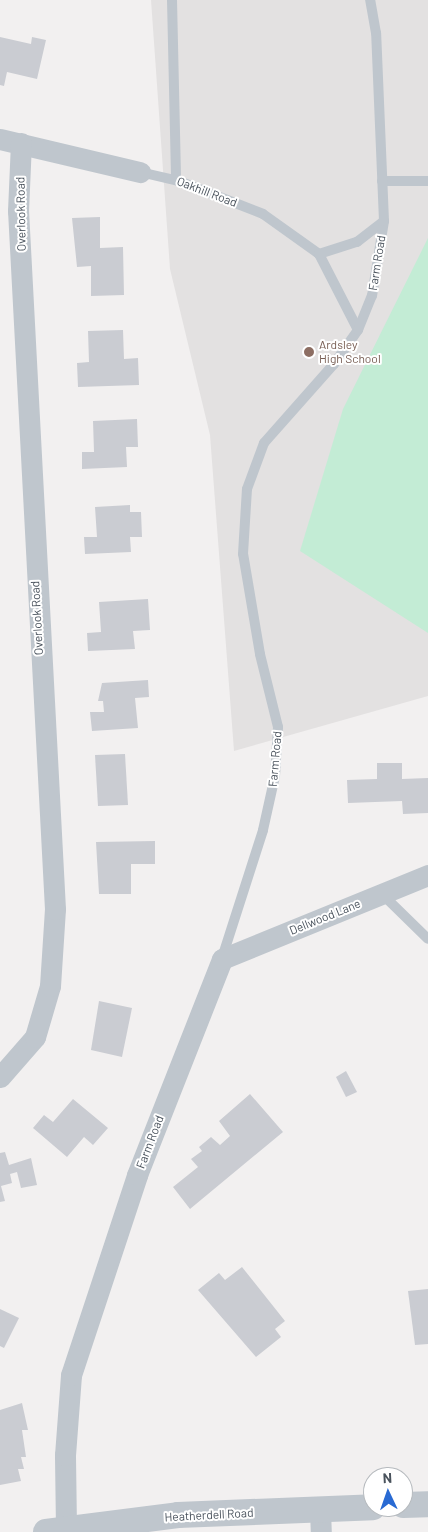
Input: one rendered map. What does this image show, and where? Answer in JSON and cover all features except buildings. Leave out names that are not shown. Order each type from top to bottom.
[{"type":"street","name":"Oakhill Road","points":[[0,139],[140,172]]},
{"type":"street","name":"Overlook Road","points":[[0,1077],[35,1037],[50,986],[55,909],[18,211],[21,143]]},
{"type":"street","name":"Dellwood Lane","points":[[222,959],[428,875]]},
{"type":"street","name":"Farm Road","points":[[56,1530],[65,1454],[71,1375],[137,1174],[222,959]]},
{"type":"street","points":[[413,1505],[428,1504]]},
{"type":"street","name":"Heatherdell Road","points":[[56,1530],[178,1515],[320,1521],[363,1510]]},
{"type":"lane","points":[[172,0],[176,180]]},
{"type":"lane","name":"Farm Road","points":[[222,959],[263,830],[276,776],[278,727],[260,654],[243,554],[246,489],[264,443],[358,330],[372,296],[384,221],[370,0]]},
{"type":"lane","name":"Oakhill Road","points":[[140,172],[176,180],[263,214],[319,254],[358,330]]},
{"type":"lane","points":[[382,182],[428,181]]},
{"type":"lane","points":[[319,254],[357,242],[384,221]]},
{"type":"lane","points":[[382,894],[428,939]]},
{"type":"shaded area","name":"Ardsley High School","points":[[151,0],[428,0],[428,696],[234,751],[210,435],[170,269]]},
{"type":"green space","points":[[428,238],[428,633],[300,551],[343,409]]},
{"type":"place","name":"Ardsley High School","points":[[309,352]]}]
